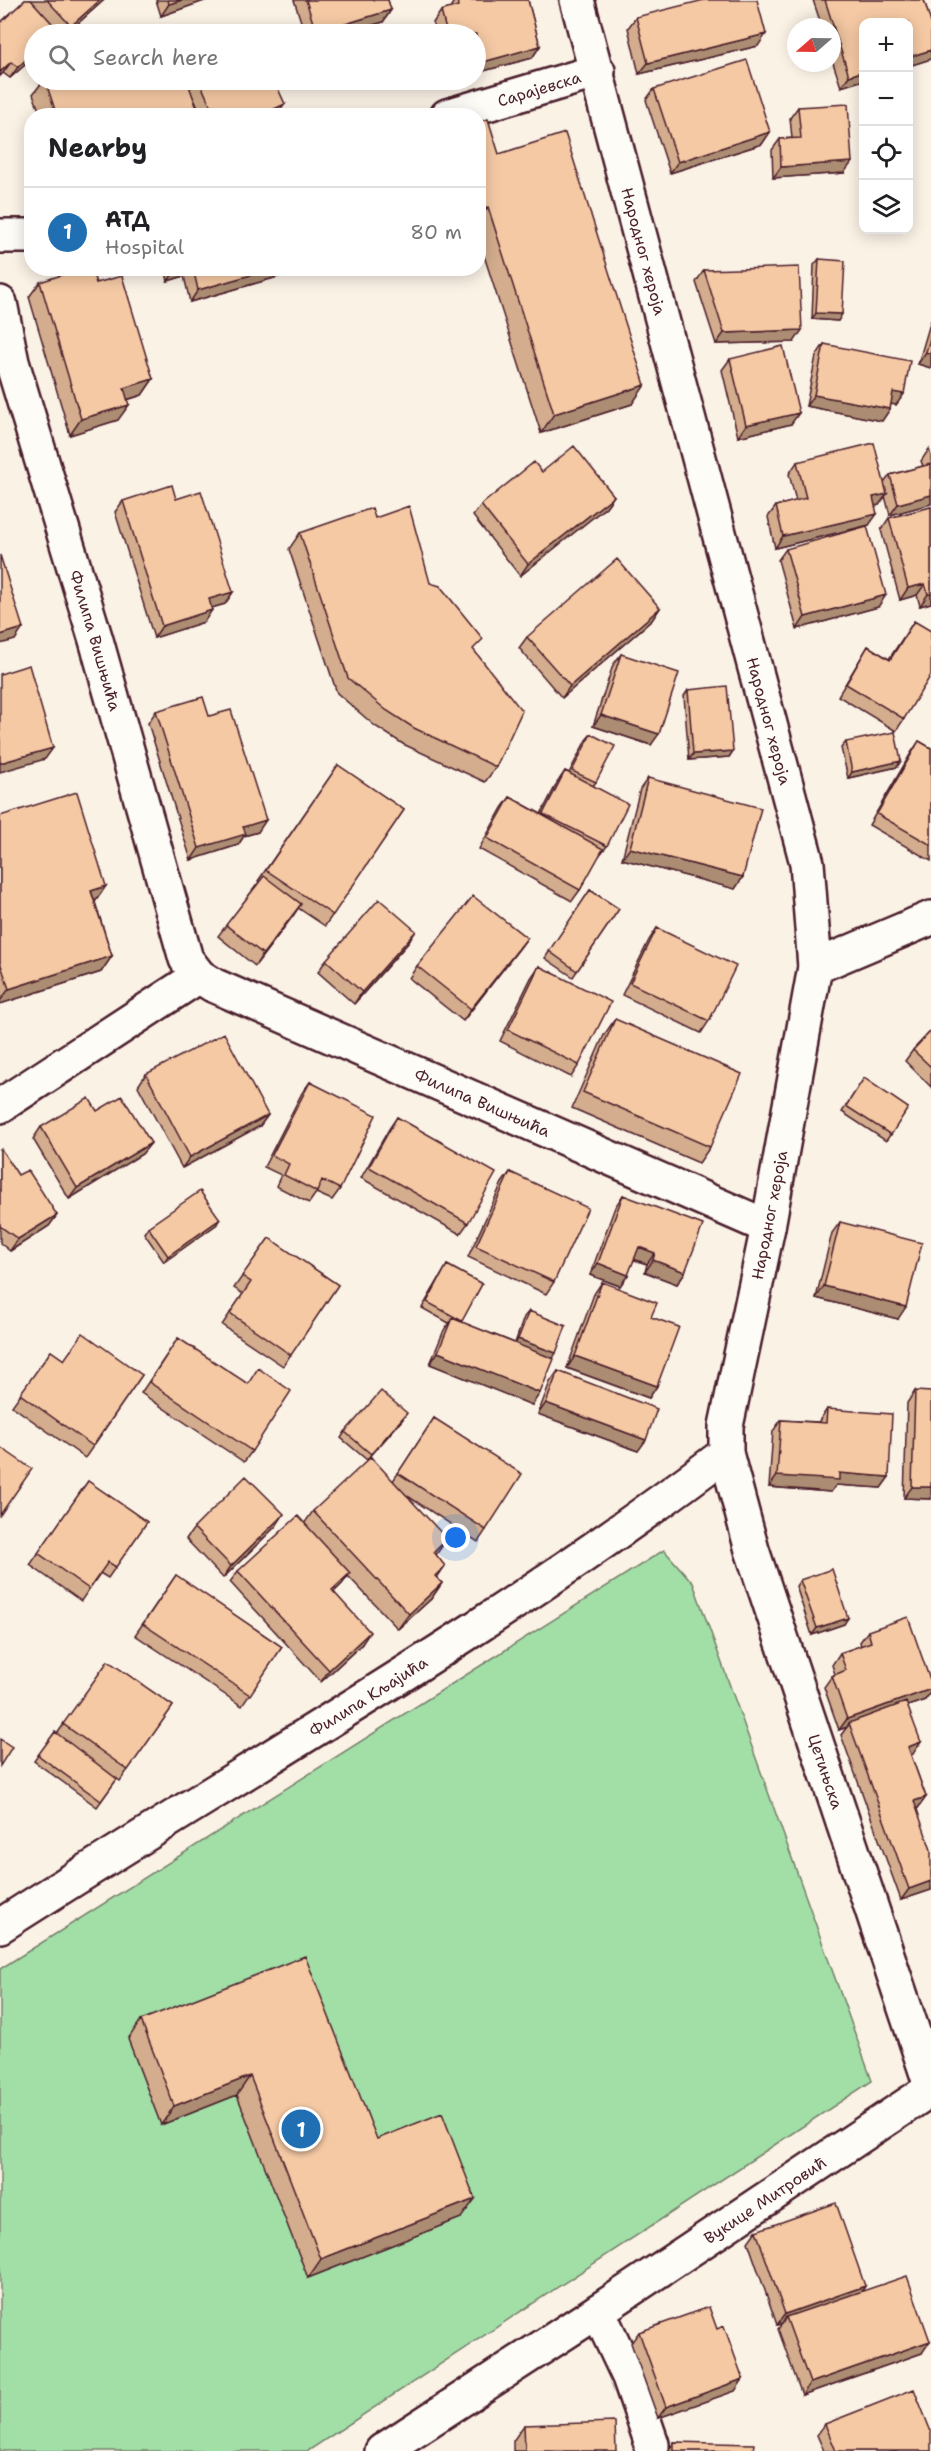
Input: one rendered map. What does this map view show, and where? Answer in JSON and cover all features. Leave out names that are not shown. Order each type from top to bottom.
[{"type":"street","name":"Народног хероја","points":[[577,0],[807,864],[815,967],[768,1227],[726,1426],[726,1453]]},
{"type":"street","name":"Сарајевска","points":[[474,108],[598,72]]},
{"type":"street","points":[[0,236],[24,236]]},
{"type":"street","name":"Филипа Вишњића","points":[[0,303],[12,362],[96,640],[186,958],[199,976],[213,985],[768,1227]]},
{"type":"street","points":[[815,967],[931,918]]},
{"type":"street","points":[[0,1106],[199,976]]},
{"type":"street","name":"Филипа Кљајића","points":[[0,1926],[431,1657],[667,1498],[726,1453]]},
{"type":"street","name":"Цетињска","points":[[726,1453],[752,1550],[931,2088]]},
{"type":"street","name":"Вукице Митровић","points":[[382,2451],[598,2311],[931,2088]]},
{"type":"street","points":[[598,2311],[629,2377],[652,2444],[652,2451]]},
{"type":"green space","points":[[664,1550],[693,1583],[872,2081],[308,2451],[0,2451],[0,1969]]},
{"type":"building","points":[[25,0],[31,0],[53,24],[24,24],[24,61],[18,67],[11,62],[0,72],[0,23]]},
{"type":"building","points":[[47,0],[100,0],[73,24],[69,24]]},
{"type":"building","points":[[168,0],[182,0],[169,4]]},
{"type":"building","points":[[306,0],[388,0],[391,10],[345,24],[313,24]]},
{"type":"building","points":[[457,0],[528,0],[540,46],[486,61],[486,24],[444,24],[441,11],[458,6]]},
{"type":"building","points":[[704,0],[757,0],[766,34],[648,63],[636,17]]},
{"type":"building","points":[[825,0],[924,0],[931,23],[931,50],[913,56],[913,18],[859,18],[859,73],[849,76],[841,51],[841,18],[831,18]]},
{"type":"building","points":[[747,60],[770,132],[678,162],[654,89]]},
{"type":"building","points":[[48,90],[191,90],[197,108],[54,108]]},
{"type":"building","points":[[203,90],[279,90],[285,104],[276,108],[211,108]]},
{"type":"building","points":[[848,104],[852,162],[781,167],[780,139],[801,138],[798,107]]},
{"type":"building","points":[[488,119],[499,154],[565,133],[645,385],[554,414],[488,207],[486,208],[486,120]]},
{"type":"building","points":[[819,259],[845,261],[842,314],[816,313]]},
{"type":"building","points":[[799,267],[802,330],[724,333],[704,270]]},
{"type":"building","points":[[58,276],[94,276],[96,283],[122,276],[153,379],[124,388],[129,405],[81,419],[40,282]]},
{"type":"building","points":[[195,276],[247,276],[198,290]]},
{"type":"building","points":[[931,335],[931,354],[926,352]]},
{"type":"building","points":[[824,344],[910,361],[904,394],[893,392],[890,409],[814,395]]},
{"type":"building","points":[[783,346],[799,413],[746,425],[730,359]]},
{"type":"building","points":[[874,443],[887,494],[873,497],[877,514],[783,536],[776,506],[806,498],[797,462]]},
{"type":"building","points":[[574,446],[614,496],[528,564],[481,505],[534,462],[542,472]]},
{"type":"building","points":[[931,464],[931,495],[898,504],[890,475]]},
{"type":"building","points":[[172,485],[176,499],[201,491],[233,592],[209,599],[212,610],[162,626],[123,501]]},
{"type":"building","points":[[409,506],[430,583],[440,586],[483,639],[473,649],[522,711],[496,767],[414,728],[386,710],[348,678],[300,533],[372,508],[375,518]]},
{"type":"building","points":[[931,507],[931,594],[928,594],[925,584],[908,588],[889,518]]},
{"type":"building","points":[[867,526],[886,595],[805,617],[786,549]]},
{"type":"building","points":[[0,555],[23,628],[0,635]]},
{"type":"building","points":[[617,559],[660,608],[570,686],[527,637]]},
{"type":"building","points":[[914,621],[931,631],[931,675],[904,719],[846,684],[868,646],[890,660]]},
{"type":"building","points":[[621,654],[679,673],[659,734],[601,715]]},
{"type":"building","points":[[29,665],[53,748],[0,763],[0,674]]},
{"type":"building","points":[[727,686],[733,751],[693,754],[688,690]]},
{"type":"building","points":[[203,697],[209,716],[231,710],[266,820],[243,827],[246,834],[199,848],[156,711]]},
{"type":"building","points":[[895,732],[901,761],[852,772],[846,742]]},
{"type":"building","points":[[591,734],[615,746],[596,782],[572,771]]},
{"type":"building","points":[[919,741],[931,748],[931,845],[877,814]]},
{"type":"building","points":[[338,765],[404,810],[333,915],[266,870]]},
{"type":"building","points":[[565,771],[628,804],[607,846],[543,814]]},
{"type":"building","points":[[648,778],[761,808],[743,877],[630,848]]},
{"type":"building","points":[[77,792],[106,886],[91,891],[112,956],[9,989],[0,962],[0,816]]},
{"type":"building","points":[[510,797],[603,849],[580,890],[487,838]]},
{"type":"building","points":[[264,876],[301,904],[263,954],[226,925]]},
{"type":"building","points":[[590,890],[619,909],[577,971],[549,951]]},
{"type":"building","points":[[473,896],[527,938],[471,1009],[417,966]]},
{"type":"building","points":[[379,899],[416,931],[362,992],[326,960]]},
{"type":"building","points":[[657,928],[736,966],[709,1021],[630,983]]},
{"type":"building","points":[[539,966],[611,1002],[579,1065],[508,1030]]},
{"type":"building","points":[[615,1019],[742,1074],[710,1147],[583,1092]]},
{"type":"building","points":[[931,1031],[931,1067],[913,1050]]},
{"type":"building","points":[[224,1033],[268,1115],[190,1157],[146,1074]]},
{"type":"building","points":[[864,1078],[908,1108],[891,1135],[846,1106]]},
{"type":"building","points":[[310,1082],[376,1115],[340,1189],[322,1180],[317,1192],[284,1175],[289,1164],[272,1155]]},
{"type":"building","points":[[122,1096],[151,1143],[77,1188],[41,1127],[89,1098],[97,1111]]},
{"type":"building","points":[[397,1117],[496,1173],[468,1223],[369,1167]]},
{"type":"building","points":[[1,1149],[18,1175],[28,1170],[57,1215],[18,1239],[0,1226]]},
{"type":"building","points":[[510,1172],[588,1208],[554,1282],[476,1246]]},
{"type":"building","points":[[200,1191],[220,1219],[168,1256],[148,1227]]},
{"type":"building","points":[[623,1195],[703,1225],[685,1272],[653,1260],[655,1253],[639,1247],[628,1275],[598,1263]]},
{"type":"building","points":[[840,1222],[922,1243],[906,1307],[824,1286]]},
{"type":"building","points":[[269,1238],[338,1285],[291,1355],[230,1313],[251,1282],[242,1276]]},
{"type":"building","points":[[447,1265],[482,1284],[462,1321],[427,1302]]},
{"type":"building","points":[[602,1282],[657,1303],[651,1317],[679,1327],[657,1386],[575,1356]]},
{"type":"building","points":[[529,1311],[566,1326],[556,1353],[518,1339]]},
{"type":"building","points":[[452,1318],[554,1359],[540,1393],[438,1352]]},
{"type":"building","points":[[83,1333],[142,1375],[93,1446],[20,1394],[51,1351],[64,1360]]},
{"type":"building","points":[[178,1338],[248,1384],[258,1368],[291,1391],[252,1451],[149,1382]]},
{"type":"building","points":[[558,1371],[657,1409],[646,1440],[546,1403]]},
{"type":"building","points":[[381,1391],[407,1413],[371,1454],[345,1432]]},
{"type":"building","points":[[915,1391],[931,1392],[931,1487],[912,1487]]},
{"type":"building","points":[[827,1409],[892,1414],[889,1477],[839,1473],[839,1480],[777,1476],[781,1420],[826,1423]]},
{"type":"building","points":[[434,1418],[522,1474],[486,1530],[398,1473]]},
{"type":"building","points":[[0,1447],[32,1469],[0,1515]]},
{"type":"building","points":[[371,1457],[447,1539],[434,1552],[445,1566],[435,1576],[442,1583],[409,1614],[313,1511]]},
{"type":"building","points":[[246,1476],[284,1514],[231,1566],[194,1528]]},
{"type":"building","points":[[88,1481],[147,1522],[116,1567],[108,1562],[89,1589],[38,1553]]},
{"type":"building","points":[[298,1516],[350,1573],[332,1590],[370,1632],[329,1670],[238,1571]]},
{"type":"building","points":[[832,1569],[848,1618],[817,1628],[800,1580]]},
{"type":"building","points":[[176,1575],[282,1647],[250,1695],[143,1624]]},
{"type":"building","points":[[908,1617],[931,1683],[931,1689],[847,1719],[832,1676],[846,1670],[840,1653],[871,1642],[868,1631]]},
{"type":"building","points":[[108,1661],[173,1706],[128,1770],[63,1724]]},
{"type":"building","points":[[906,1702],[921,1742],[908,1747],[926,1797],[914,1801],[931,1850],[931,1881],[909,1889],[849,1723]]},
{"type":"building","points":[[55,1732],[117,1779],[101,1801],[38,1755]]},
{"type":"building","points":[[0,1739],[12,1747],[0,1766]]},
{"type":"building","points":[[305,1956],[377,2139],[442,2113],[475,2199],[321,2259],[250,2076],[174,2106],[141,2020]]},
{"type":"building","points":[[836,2203],[865,2286],[785,2314],[756,2231]]},
{"type":"building","points":[[907,2276],[930,2341],[810,2383],[786,2317]]},
{"type":"building","points":[[709,2307],[717,2329],[724,2326],[743,2379],[666,2407],[639,2332]]},
{"type":"building","points":[[914,2389],[931,2432],[931,2451],[836,2451],[825,2424]]},
{"type":"building","points":[[615,2422],[616,2451],[525,2451],[524,2425]]},
{"type":"building","points":[[674,2442],[754,2444],[753,2451],[674,2451]]},
{"type":"place","name":"АТД","points":[[301,2129]]}]
